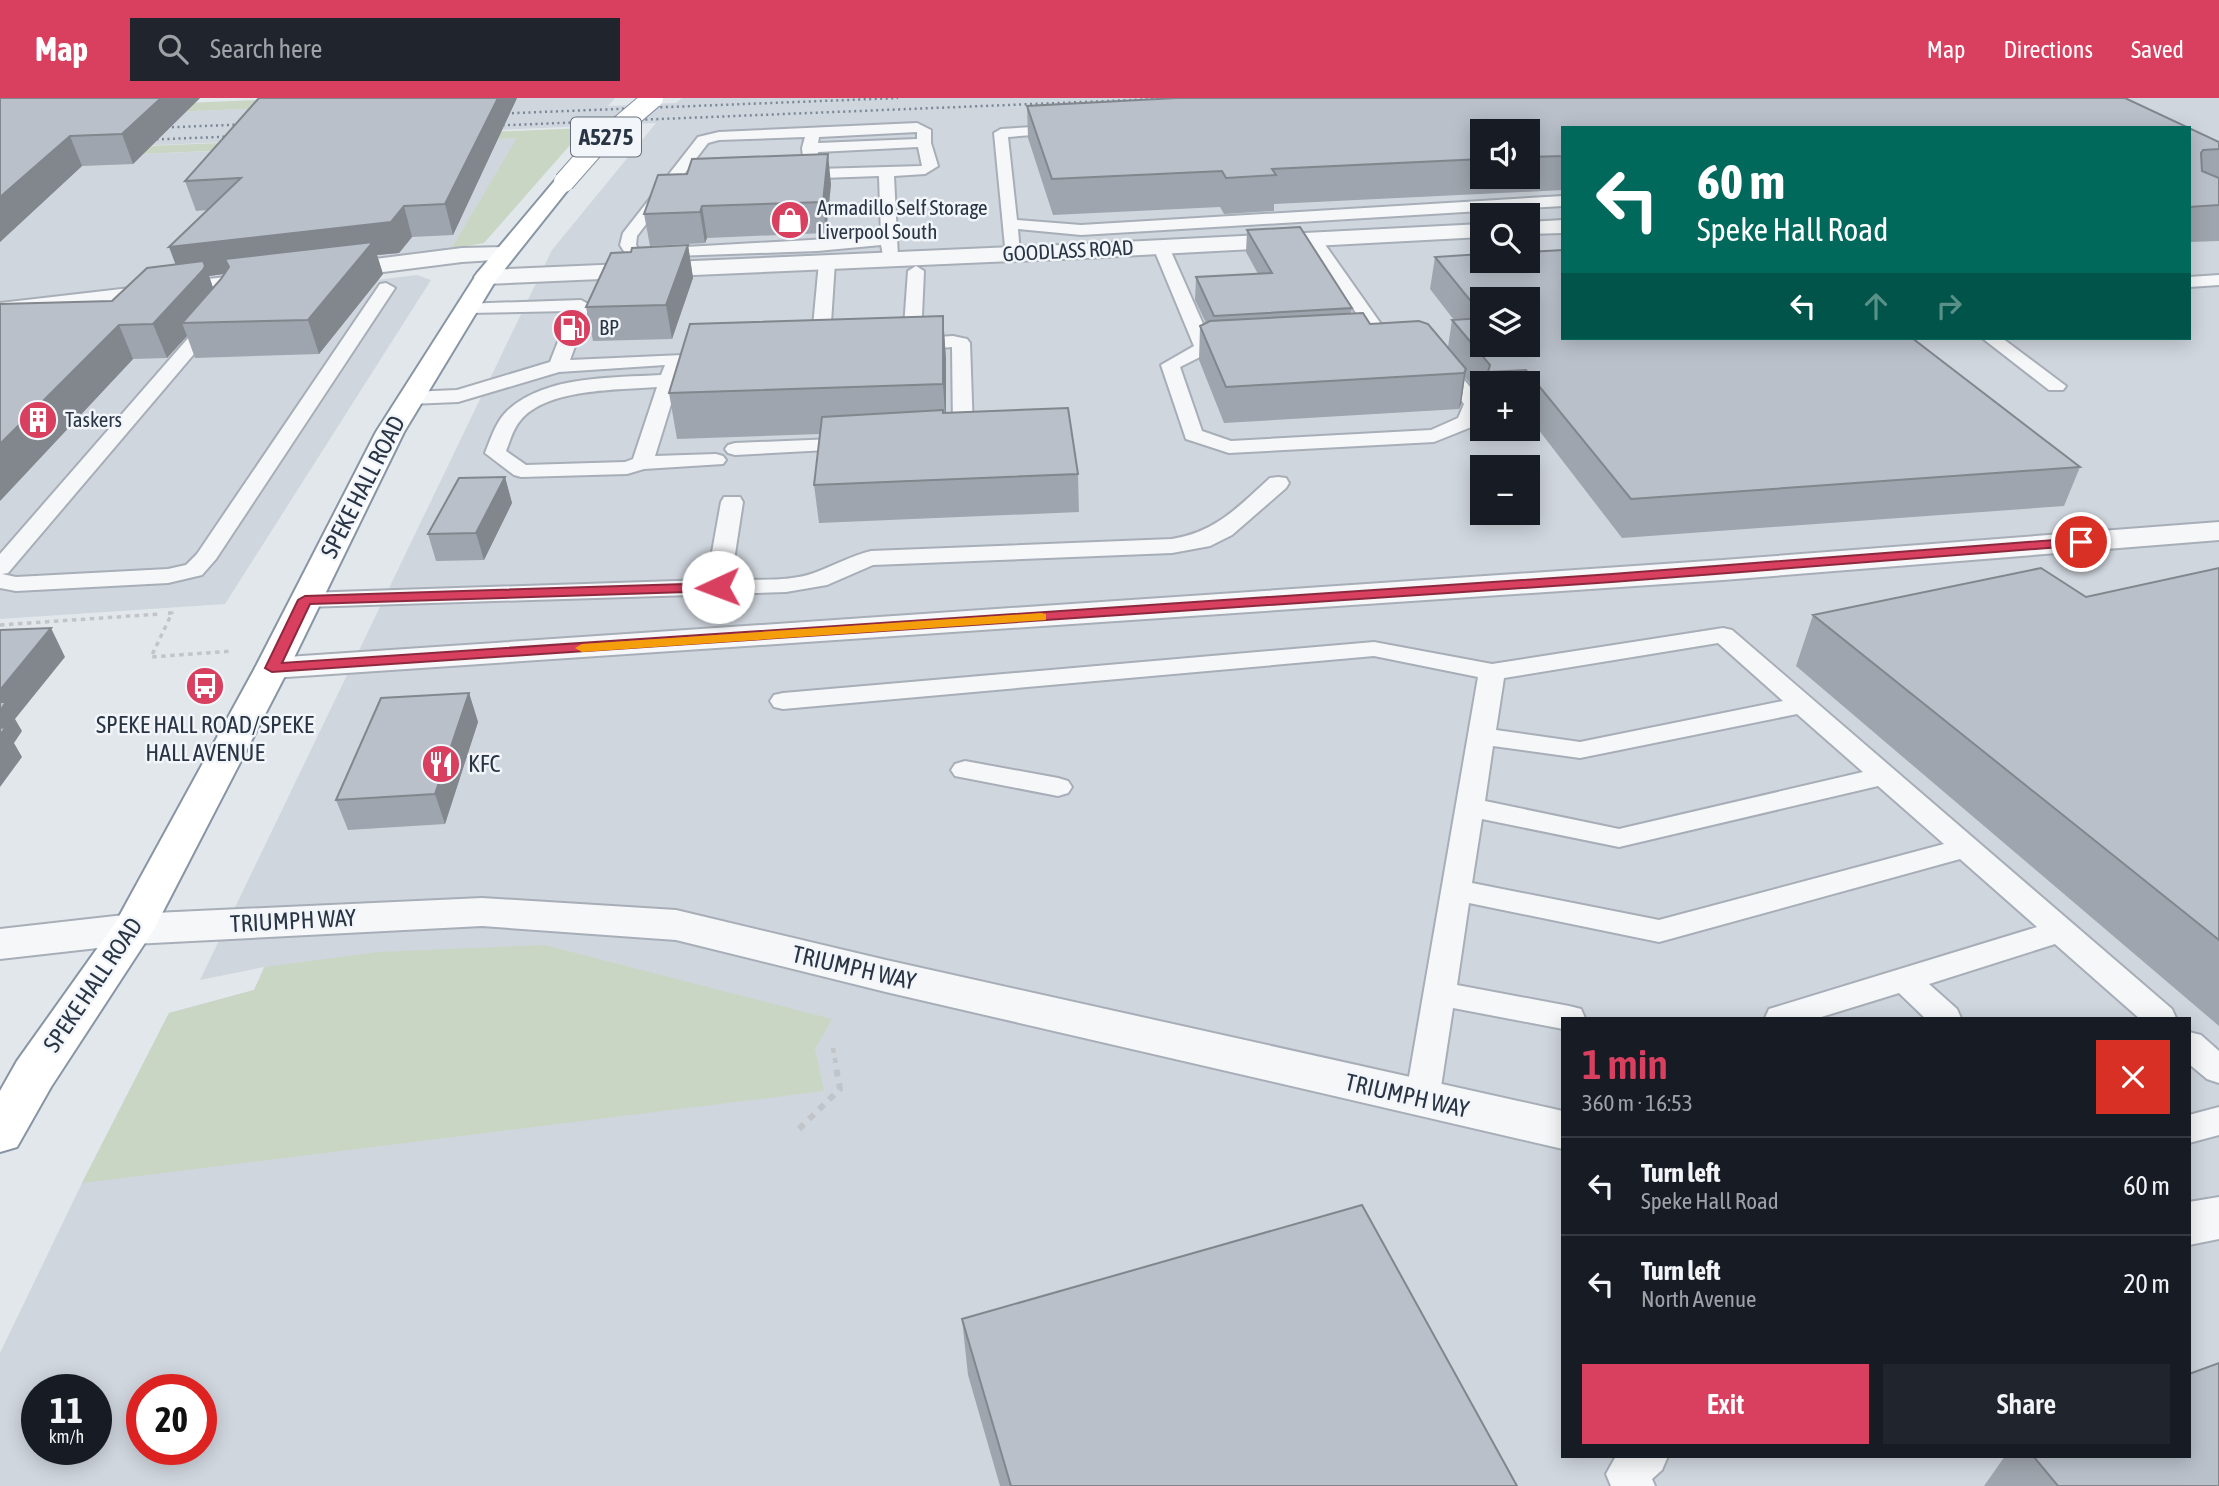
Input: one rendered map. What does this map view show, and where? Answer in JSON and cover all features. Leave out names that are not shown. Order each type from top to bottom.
[{"type":"highway","name":"SPEKE HALL ROAD","points":[[0,1133],[34,1074],[133,929],[277,658],[390,432],[410,398],[495,265],[593,149],[653,98]]},
{"type":"street","points":[[1540,227],[1561,226]]},
{"type":"street","name":"GOODLASS ROAD","points":[[0,310],[462,255],[495,265],[827,262],[890,250],[1012,254],[1470,231]]},
{"type":"street","points":[[277,658],[1709,571],[2219,531]]},
{"type":"street","name":"TRIUMPH WAY","points":[[0,944],[133,929],[482,912],[676,925],[1422,1100],[1561,1130]]},
{"type":"street","points":[[2191,1224],[2219,1218]]},
{"type":"lane","points":[[812,133],[810,173],[930,168],[924,144],[924,130],[917,127],[719,136],[703,140],[629,236],[628,246],[640,262],[817,246],[890,250],[886,171]]},
{"type":"lane","points":[[1012,254],[1001,133],[1080,128]]},
{"type":"lane","points":[[810,148],[924,144]]},
{"type":"lane","points":[[1009,224],[1081,230],[1561,201]]},
{"type":"lane","points":[[1313,239],[1382,338]]},
{"type":"lane","points":[[1161,247],[1204,348]]},
{"type":"lane","points":[[796,354],[827,352],[827,262]]},
{"type":"lane","points":[[912,345],[916,271]]},
{"type":"lane","points":[[2191,282],[2219,280]]},
{"type":"lane","points":[[0,568],[225,307],[229,299],[222,285]]},
{"type":"lane","points":[[0,581],[16,584],[168,576],[194,570],[205,559],[386,288]]},
{"type":"lane","points":[[467,308],[581,305],[558,366]]},
{"type":"lane","points":[[1245,345],[1204,348],[1170,365],[1193,435],[1229,447],[1434,436],[1467,422],[1474,404],[1432,352],[1382,338],[1341,340]]},
{"type":"lane","points":[[1994,340],[2056,386]]},
{"type":"lane","points":[[886,347],[953,341],[961,343],[963,430],[955,437],[932,441]]},
{"type":"lane","points":[[410,398],[458,397],[558,366],[682,359],[668,380],[642,463]]},
{"type":"lane","points":[[668,380],[583,388],[538,399],[513,415],[495,453],[520,471],[627,468],[642,463],[716,460]]},
{"type":"lane","points":[[735,449],[879,443]]},
{"type":"lane","points":[[305,600],[786,585],[818,580],[844,567],[872,558],[1172,546],[1202,541],[1224,530],[1278,483]]},
{"type":"lane","points":[[718,587],[732,502]]},
{"type":"lane","points":[[783,701],[1374,649],[1492,672],[1723,635],[2159,1017]]},
{"type":"lane","points":[[1422,1100],[1492,672]]},
{"type":"lane","points":[[1482,736],[1580,750],[1804,705]]},
{"type":"lane","points":[[965,770],[1058,787]]},
{"type":"lane","points":[[1470,807],[1619,838],[1884,776]]},
{"type":"lane","points":[[1457,890],[1659,931],[1966,848]]},
{"type":"lane","points":[[1784,1017],[2060,931]]},
{"type":"lane","points":[[1905,980],[1944,1017]]},
{"type":"lane","points":[[1439,994],[1564,1017]]},
{"type":"lane","points":[[2191,1046],[2219,1070]]},
{"type":"lane","points":[[2191,1128],[2219,1121]]},
{"type":"lane","points":[[1634,1486],[1626,1475],[1645,1458]]},
{"type":"path","points":[[0,625],[172,613],[151,657],[277,658]]},
{"type":"path","points":[[799,1129],[840,1090],[833,1048]]},
{"type":"shaded area","points":[[513,98],[615,98],[608,106],[676,103],[682,98],[2219,98],[2219,1486],[0,1486],[0,1353],[82,1183],[169,1013],[254,990],[264,967],[200,980],[552,250],[656,123],[0,152],[0,119]]},
{"type":"shaded area","points":[[518,138],[451,249],[437,265],[0,318],[0,160]]},
{"type":"shaded area","points":[[417,275],[431,280],[225,604],[0,619],[0,326]]},
{"type":"green space","points":[[306,98],[513,98],[0,119],[0,111]]},
{"type":"green space","points":[[585,128],[484,243],[451,249],[517,138],[0,160],[0,152]]},
{"type":"green space","points":[[544,945],[832,1019],[815,1049],[824,1091],[82,1183],[169,1013],[254,990],[265,967],[378,952]]},
{"type":"building","points":[[0,98],[161,98],[122,134],[70,136],[0,197]]},
{"type":"building","points":[[259,98],[498,98],[445,204],[404,206],[391,222],[169,247],[241,178],[185,181]]},
{"type":"building","points":[[1177,98],[2125,98],[2185,126],[1561,126],[1561,156],[1540,157],[1540,119],[1470,119],[1470,160],[1272,169],[1276,175],[1226,178],[1222,171],[1052,179],[1027,106]]},
{"type":"building","points":[[2191,129],[2219,142],[2219,149],[2203,150],[2201,153],[2202,171],[2219,178],[2219,205],[2191,207]]},
{"type":"building","points":[[828,154],[823,202],[702,206],[700,212],[644,214],[658,175],[687,174],[692,159]]},
{"type":"building","points":[[1300,227],[1352,308],[1214,316],[1196,277],[1272,273],[1247,230]]},
{"type":"building","points":[[373,242],[308,320],[182,323],[221,279],[229,267],[225,259]]},
{"type":"building","points":[[688,245],[666,305],[586,307],[611,253],[631,252],[632,248]]},
{"type":"building","points":[[1561,250],[1561,340],[1915,340],[2080,467],[1631,499],[1540,387],[1540,371],[1488,371],[1490,365],[1483,357],[1540,357],[1540,287],[1470,287],[1470,300],[1435,257],[1470,255],[1470,273],[1540,273],[1540,251]]},
{"type":"building","points":[[203,261],[203,270],[153,324],[119,325],[0,444],[0,304],[112,301],[147,268]]},
{"type":"building","points":[[1363,313],[1370,324],[1419,321],[1428,324],[1466,369],[1464,373],[1226,387],[1200,326],[1210,321]]},
{"type":"building","points":[[943,316],[943,384],[669,393],[690,324]]},
{"type":"building","points":[[1470,319],[1470,341],[1452,320]]},
{"type":"building","points":[[1068,408],[1078,474],[814,485],[822,417],[943,410],[943,413]]},
{"type":"building","points":[[505,477],[476,533],[428,534],[459,478]]},
{"type":"building","points":[[2041,568],[2086,597],[2219,568],[2219,940],[1813,615]]},
{"type":"building","points":[[51,628],[0,690],[0,630]]},
{"type":"building","points":[[469,693],[435,794],[336,800],[381,698]]},
{"type":"building","points":[[1362,1205],[1517,1486],[1011,1486],[962,1319]]},
{"type":"building","points":[[2219,1363],[2219,1486],[2058,1486],[2035,1458],[2191,1458],[2191,1373]]},
{"type":"railway","points":[[490,114],[898,98]]},
{"type":"railway","points":[[486,126],[1182,98]]},
{"type":"railway","points":[[150,128],[255,124]]},
{"type":"railway","points":[[140,140],[245,136]]},
{"type":"slow traffic","points":[[582,648],[1041,617]]},
{"type":"place","name":"Armadillo Self Storage Liverpool South","points":[[790,220]]},
{"type":"place","name":"BP","points":[[572,328]]},
{"type":"place","name":"Taskers","points":[[38,420]]},
{"type":"place","name":"SPEKE HALL ROAD/SPEKE HALL AVENUE","points":[[205,686]]},
{"type":"place","name":"KFC","points":[[441,764]]},
{"type":"route","points":[[718,587],[305,600],[272,668],[1612,578],[2081,542]]}]
